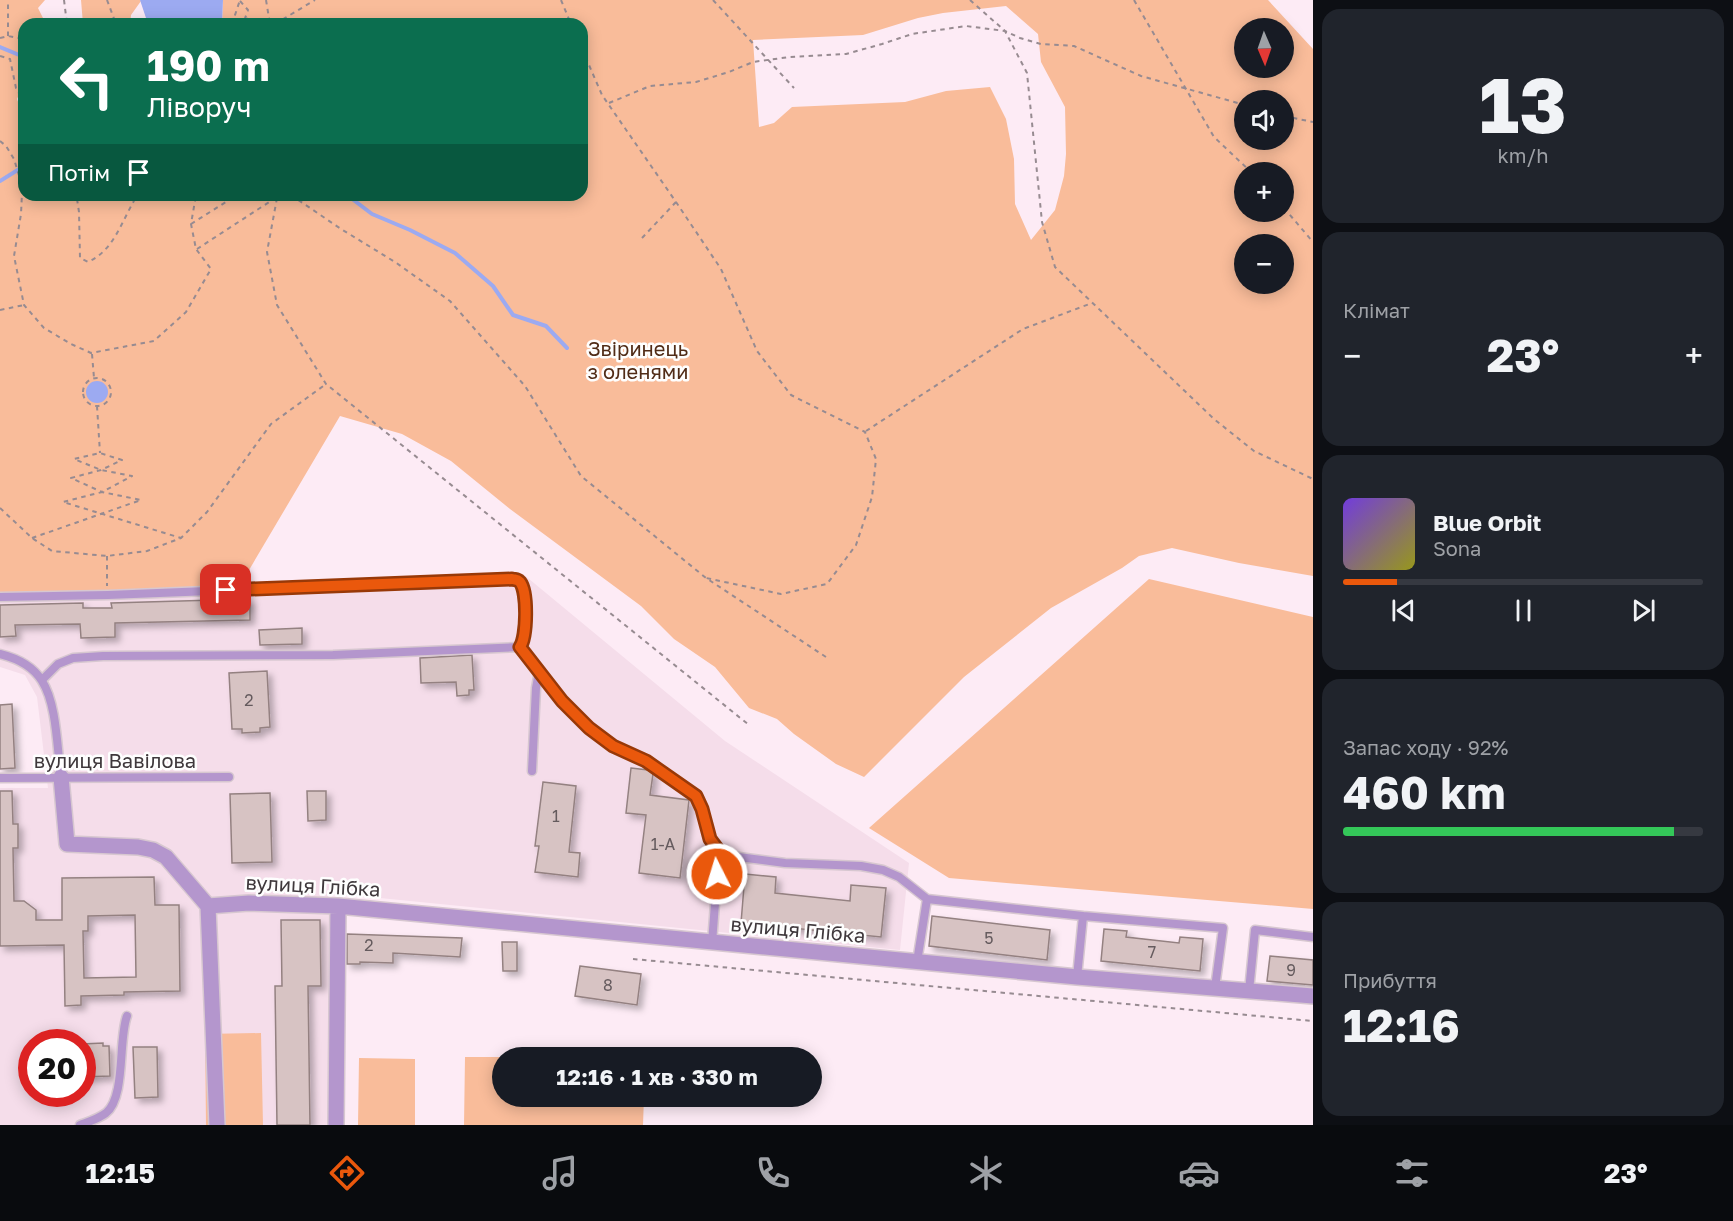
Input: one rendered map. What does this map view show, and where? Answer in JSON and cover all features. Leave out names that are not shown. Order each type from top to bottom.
[{"type":"street","points":[[61,777],[67,844],[138,847],[153,850],[166,857],[208,906],[217,1125]]},
{"type":"street","name":"вулиця Глібка","points":[[208,906],[249,903],[338,906],[1077,977],[1313,996]]},
{"type":"street","points":[[336,1125],[338,906]]},
{"type":"lane","points":[[0,597],[512,579],[518,580],[524,593],[524,641],[520,647]]},
{"type":"lane","points":[[520,647],[574,714],[601,738],[646,761],[696,796],[710,839],[719,851],[784,863],[861,866],[883,870],[899,877],[927,899],[1223,928],[1215,988]]},
{"type":"lane","points":[[42,680],[58,664],[73,658],[333,655],[520,647]]},
{"type":"lane","points":[[0,654],[18,659],[42,680],[54,717],[61,777]]},
{"type":"lane","points":[[532,771],[533,729],[539,672]]},
{"type":"lane","name":"вулиця Вавілова","points":[[0,778],[230,777]]},
{"type":"lane","points":[[712,943],[719,851]]},
{"type":"lane","points":[[917,962],[927,899]]},
{"type":"lane","points":[[1077,977],[1083,916]]},
{"type":"lane","points":[[1249,991],[1255,930],[1313,937]]},
{"type":"lane","points":[[80,1125],[107,1112],[112,1105],[116,1095],[123,1029],[127,1016]]},
{"type":"path","points":[[8,0],[8,36]]},
{"type":"path","points":[[64,0],[66,18]]},
{"type":"path","points":[[107,0],[114,18]]},
{"type":"path","points":[[266,0],[267,18]]},
{"type":"path","points":[[285,18],[315,0]]},
{"type":"path","points":[[561,0],[568,18]]},
{"type":"path","points":[[713,0],[794,88]]},
{"type":"path","points":[[970,0],[1005,31],[1020,38],[1041,44],[1074,46],[1141,76],[1234,102]]},
{"type":"path","points":[[1134,0],[1214,137],[1240,162]]},
{"type":"path","points":[[234,18],[240,1],[248,10],[245,18]]},
{"type":"path","points":[[609,103],[650,86],[696,81],[729,72],[753,62],[789,57],[846,54],[882,45],[912,34],[940,29],[966,26],[1005,31]]},
{"type":"path","points":[[1005,31],[1027,73],[1042,222],[1055,267],[1214,419],[1254,451],[1313,479]]},
{"type":"path","points":[[0,38],[8,36],[18,38]]},
{"type":"path","points":[[0,56],[10,59],[18,92]]},
{"type":"path","points":[[588,63],[602,95],[721,269],[757,351],[791,394],[865,432],[876,459],[872,497],[856,545],[827,584],[781,594],[706,578]]},
{"type":"path","points":[[1294,118],[1313,122]]},
{"type":"path","points":[[0,141],[14,159],[18,172]]},
{"type":"path","points":[[22,201],[14,256],[24,305],[44,328],[92,353],[154,341],[186,312],[210,269],[196,249],[191,224],[195,201]]},
{"type":"path","points":[[77,201],[80,258],[88,262],[100,257],[115,238],[133,201]]},
{"type":"path","points":[[191,224],[227,201]]},
{"type":"path","points":[[196,249],[271,201]]},
{"type":"path","points":[[278,201],[267,252],[277,305],[326,384],[749,725]]},
{"type":"path","points":[[300,201],[395,262],[450,302],[525,386],[581,476],[706,578],[829,659]]},
{"type":"path","points":[[642,238],[676,202]]},
{"type":"path","points":[[1294,220],[1313,242]]},
{"type":"path","points":[[865,432],[1023,329],[1092,303]]},
{"type":"path","points":[[0,310],[24,305]]},
{"type":"path","points":[[92,353],[94,378]]},
{"type":"path","points":[[94,378],[104,380],[110,388],[107,402],[97,406],[88,403],[83,395],[84,386],[94,378]]},
{"type":"path","points":[[0,508],[32,538],[52,551],[106,556],[147,551],[181,538],[207,512],[271,424],[326,384]]},
{"type":"path","points":[[97,406],[100,453]]},
{"type":"path","points":[[32,538],[99,514],[141,500],[102,492],[71,478],[101,470],[122,460],[100,453],[74,459],[101,470],[132,476],[102,492],[63,502],[99,514],[181,538]]},
{"type":"path","points":[[106,556],[108,595]]},
{"type":"path","points":[[633,959],[1313,1021]]},
{"type":"shaded area","points":[[523,574],[725,741],[909,863],[900,950],[330,893],[329,1125],[0,1125],[0,788],[48,788],[37,697],[25,675],[0,667],[0,596]]},
{"type":"green space","name":"Звіринець з оленями","points":[[0,0],[45,0],[38,8],[43,18],[18,18],[18,201],[588,201],[588,18],[222,18],[223,0],[1268,0],[1285,18],[1234,18],[1234,78],[1294,78],[1294,28],[1313,49],[1313,576],[1172,548],[1139,556],[1051,608],[964,677],[864,777],[836,764],[777,719],[749,708],[715,667],[674,639],[641,606],[510,509],[451,461],[402,434],[340,416],[239,587],[213,586],[0,595]],"holes":[[[1006,6],[1038,34],[1041,62],[1065,107],[1066,154],[1064,176],[1055,210],[1031,240],[1015,204],[1014,159],[1006,119],[990,87],[946,91],[905,102],[792,107],[774,123],[759,127],[753,40],[863,35],[918,18]]]},
{"type":"green space","points":[[81,0],[141,1],[131,18],[82,18]]},
{"type":"green space","points":[[1149,579],[1313,617],[1313,909],[949,878],[869,828]]},
{"type":"green space","points":[[261,1033],[263,1125],[206,1125],[205,1034]]},
{"type":"green space","points":[[465,1057],[492,1057],[492,1107],[644,1107],[643,1125],[464,1125]]},
{"type":"green space","points":[[359,1058],[415,1059],[415,1125],[358,1125]]},
{"type":"water","points":[[140,0],[223,0],[222,18],[146,18]]},
{"type":"water","points":[[97,381],[105,384],[108,392],[105,400],[97,403],[89,400],[86,392],[89,384]]},
{"type":"building","points":[[250,599],[250,620],[115,623],[115,637],[81,638],[80,624],[15,625],[16,636],[0,637],[0,605],[83,603],[83,608],[112,608],[111,603]]},
{"type":"building","points":[[302,628],[302,644],[260,645],[259,630]]},
{"type":"building","points":[[472,655],[474,690],[469,690],[469,695],[457,696],[456,682],[421,683],[420,658]]},
{"type":"building","points":[[267,671],[270,727],[260,728],[260,732],[242,733],[242,729],[232,729],[229,673]]},
{"type":"building","points":[[12,704],[15,768],[0,769],[0,705]]},
{"type":"building","points":[[631,768],[648,770],[653,774],[650,795],[689,800],[680,878],[639,873],[646,815],[626,813]]},
{"type":"building","points":[[543,782],[576,786],[569,852],[580,853],[578,877],[535,872],[539,846],[535,846]]},
{"type":"building","points":[[0,791],[12,791],[13,824],[18,824],[18,848],[13,848],[14,901],[24,901],[36,910],[36,920],[62,920],[62,878],[154,877],[155,905],[179,905],[180,991],[124,992],[124,995],[81,996],[81,1005],[65,1006],[64,945],[0,946]],"holes":[[[135,915],[136,977],[84,978],[83,931],[88,931],[88,916]]]},
{"type":"building","points":[[307,791],[326,791],[326,820],[308,821]]},
{"type":"building","points":[[270,793],[272,862],[232,863],[230,794]]},
{"type":"building","points":[[745,874],[776,877],[775,893],[850,901],[851,885],[886,888],[881,937],[741,923]]},
{"type":"building","points":[[932,916],[1050,930],[1047,960],[929,946]]},
{"type":"building","points":[[281,920],[320,920],[321,986],[308,986],[310,1125],[277,1125],[275,986],[282,986]]},
{"type":"building","points":[[1104,929],[1127,931],[1126,937],[1179,943],[1180,937],[1203,939],[1200,971],[1101,961]]},
{"type":"building","points":[[347,934],[462,938],[460,957],[393,953],[393,963],[347,964]]},
{"type":"building","points":[[502,942],[517,942],[517,971],[503,971]]},
{"type":"building","points":[[1270,956],[1313,960],[1313,985],[1267,981]]},
{"type":"building","points":[[580,966],[641,974],[637,1005],[575,996]]},
{"type":"building","points":[[96,1043],[109,1046],[110,1076],[96,1076]]},
{"type":"building","points":[[133,1047],[157,1047],[158,1097],[135,1098]]},
{"type":"waterway","points":[[0,47],[18,54]]},
{"type":"waterway","points":[[0,181],[18,170]]},
{"type":"waterway","points":[[355,201],[372,214],[455,253],[493,286],[513,315],[546,326],[567,348]]},
{"type":"route","points":[[226,590],[518,580],[522,585],[525,604],[524,641],[520,647],[562,701],[589,728],[613,746],[646,761],[696,796],[710,839],[719,851],[717,874]]}]
